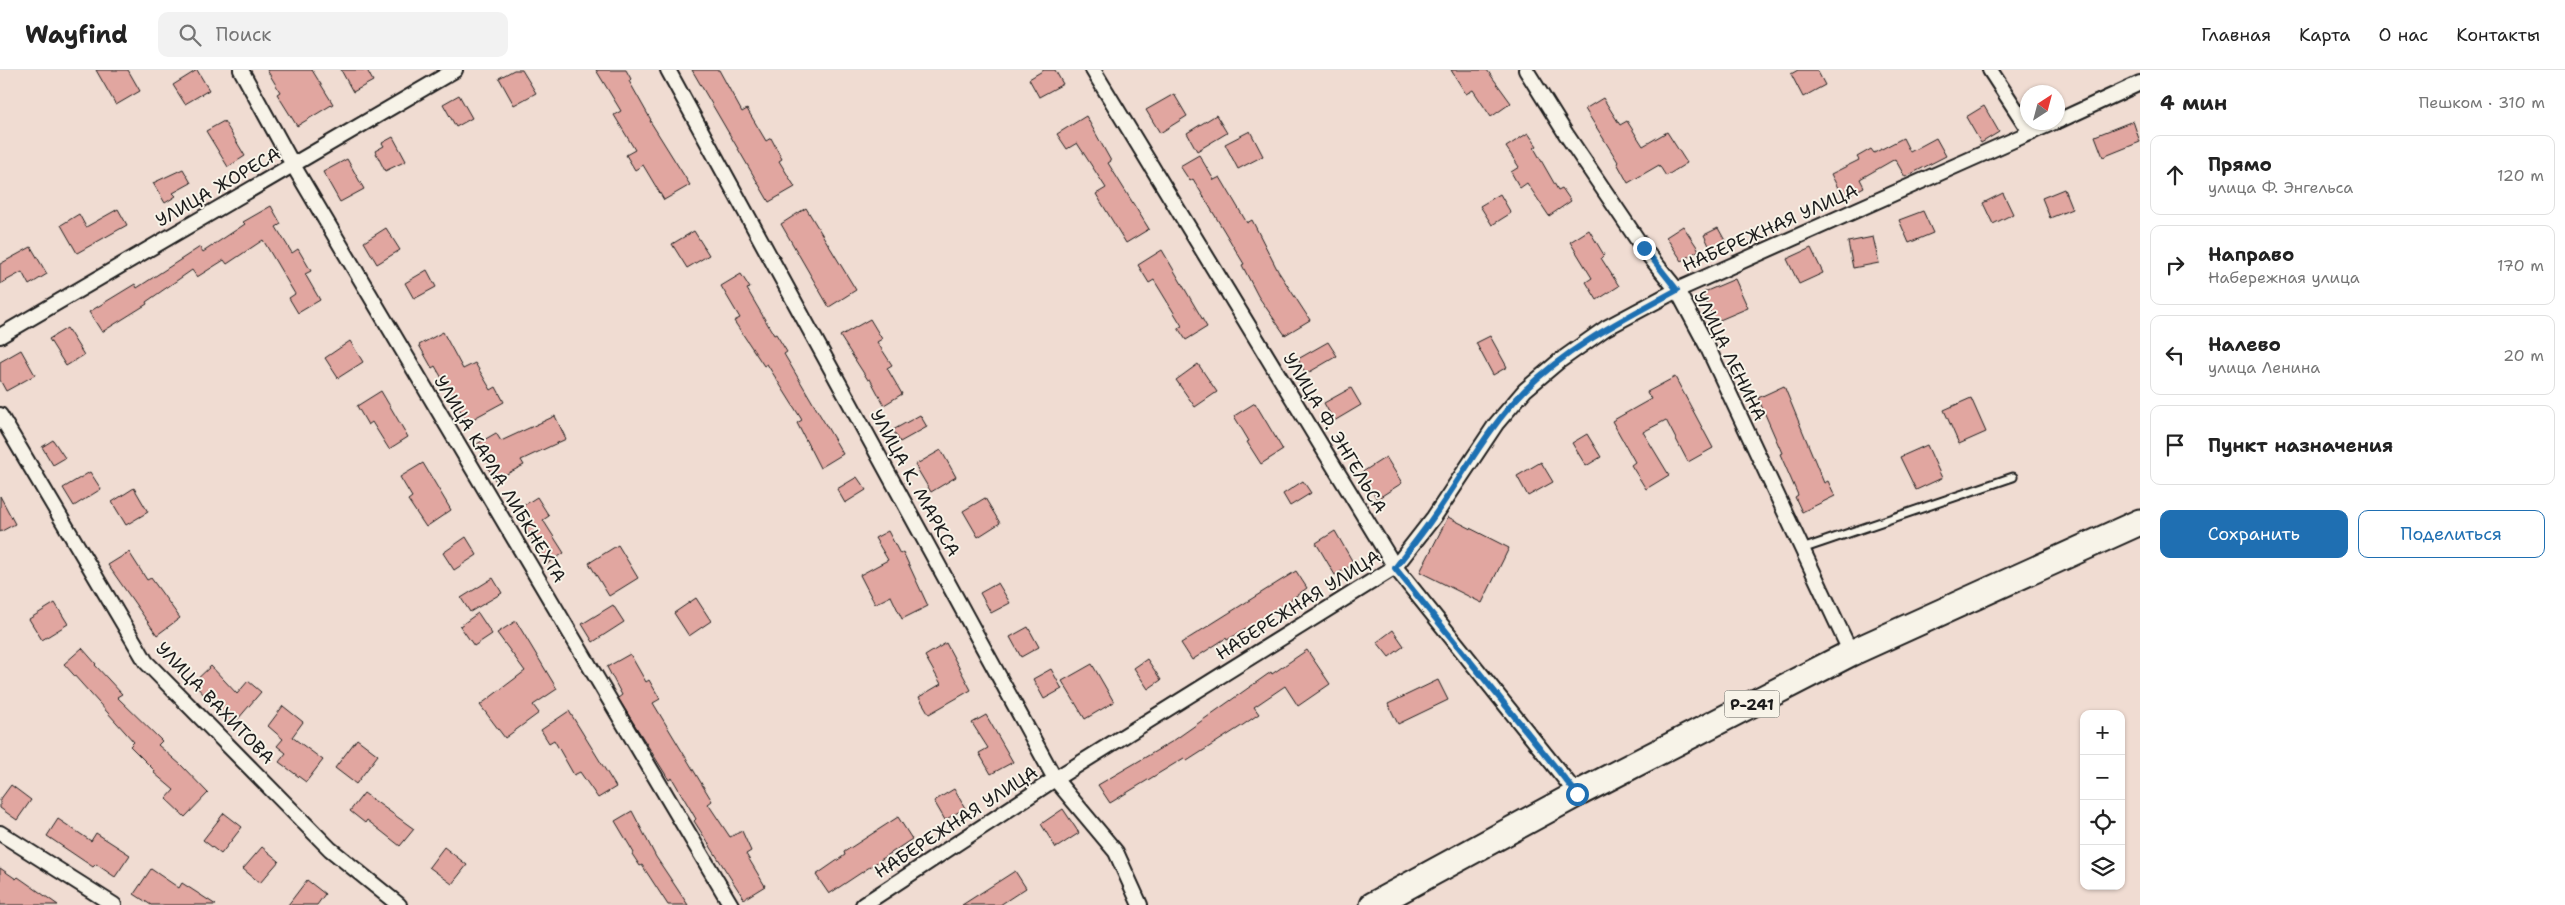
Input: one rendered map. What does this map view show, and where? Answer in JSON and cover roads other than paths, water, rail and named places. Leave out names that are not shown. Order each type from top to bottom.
[{"type":"highway","name":"Р-241","points":[[1373,905],[1577,794],[1851,653],[2140,522]]},
{"type":"street","name":"УЛИЦА КАРЛА ЛИБКНЕХТА","points":[[241,70],[293,165],[731,905]]},
{"type":"street","name":"УЛИЦА ЖОРЕСА","points":[[0,336],[454,70]]},
{"type":"street","name":"УЛИЦА К. МАРКСА","points":[[668,70],[1055,779],[1116,852],[1140,905]]},
{"type":"street","name":"УЛИЦА Ф. ЭНГЕЛЬСА","points":[[1093,70],[1395,568],[1577,794]]},
{"type":"street","name":"УЛИЦА ЛЕНИНА","points":[[1526,70],[1566,134],[1644,248],[1677,290],[1707,346],[1851,653]]},
{"type":"street","points":[[1990,70],[2031,133]]},
{"type":"street","points":[[2065,118],[2140,83]]},
{"type":"street","name":"НАБЕРЕЖНАЯ УЛИЦА","points":[[863,905],[1055,779],[1395,568],[1434,517],[1496,424],[1525,390],[1558,362],[1606,328],[1677,290],[2037,130]]},
{"type":"street","name":"УЛИЦА ВАХИТОВА","points":[[0,415],[146,662],[330,849],[399,905]]},
{"type":"street","points":[[0,833],[114,905]]},
{"type":"lane","points":[[1802,549],[2013,477]]}]
